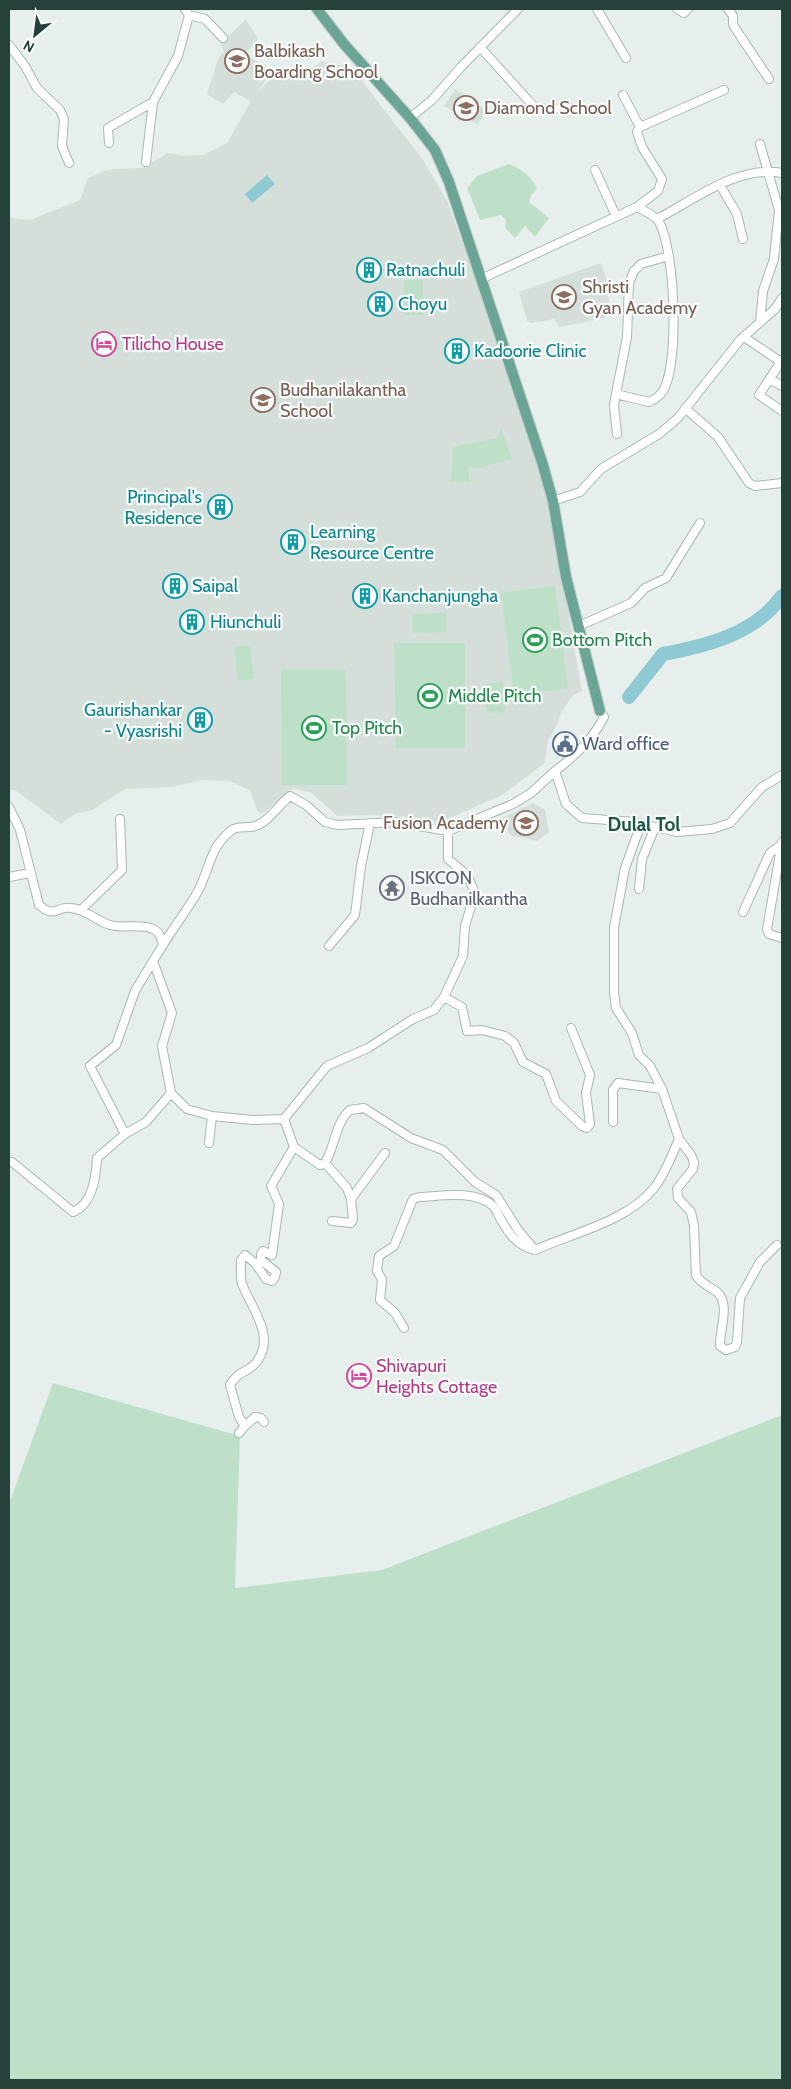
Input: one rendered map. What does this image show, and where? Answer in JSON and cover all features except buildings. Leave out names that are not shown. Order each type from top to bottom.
[{"type":"main road","points":[[317,9],[344,44],[410,118],[435,150],[449,182],[521,393],[553,501],[566,577],[600,710]]},
{"type":"street","points":[[410,118],[432,100],[480,47],[518,9]]},
{"type":"street","points":[[597,9],[626,58]]},
{"type":"street","points":[[677,9],[684,13],[688,9]]},
{"type":"street","points":[[731,10],[733,25],[769,79]]},
{"type":"street","points":[[146,162],[153,102],[178,56],[187,12],[205,19],[223,38]]},
{"type":"street","points":[[9,45],[25,66],[38,88],[60,110],[64,119],[62,146],[69,163]]},
{"type":"street","points":[[480,47],[536,108],[583,108]]},
{"type":"street","points":[[482,279],[637,207],[658,191],[662,179],[637,136],[640,127],[724,90]]},
{"type":"street","points":[[623,95],[640,127]]},
{"type":"street","points":[[109,143],[108,128],[153,102]]},
{"type":"street","points":[[760,144],[779,210],[774,259],[763,291],[760,322]]},
{"type":"street","points":[[594,170],[616,216]]},
{"type":"street","points":[[657,219],[738,177],[769,171],[782,173]]},
{"type":"street","points":[[720,185],[737,214],[743,239]]},
{"type":"street","points":[[616,394],[649,402],[658,398],[665,387],[675,328],[668,242],[657,219],[637,207]]},
{"type":"street","points":[[617,434],[614,405],[626,337],[629,283],[634,270],[641,264],[669,256]]},
{"type":"street","points":[[553,501],[580,492],[601,469],[670,425],[744,337],[775,309],[782,298]]},
{"type":"street","points":[[744,337],[782,361],[759,395],[782,411]]},
{"type":"street","points":[[770,379],[782,386]]},
{"type":"street","points":[[685,408],[718,437],[749,483],[755,486],[782,483]]},
{"type":"street","points":[[579,626],[631,602],[645,588],[666,578],[700,523]]},
{"type":"street","points":[[125,1134],[90,1066],[116,1045],[135,991],[204,881],[212,853],[233,829],[255,826],[267,819],[290,796],[306,805],[325,822],[338,825],[395,822],[448,831],[513,804],[531,793],[584,745],[604,717],[600,710]]},
{"type":"street","points":[[555,771],[566,804],[582,818],[641,824],[677,832],[695,831],[730,823],[762,787],[782,775]]},
{"type":"street","points":[[9,807],[20,830],[39,906],[46,911],[54,913],[68,907],[81,910],[111,926],[154,929],[160,934],[163,945]]},
{"type":"street","points":[[81,910],[122,870],[120,819]]},
{"type":"street","points":[[329,946],[355,915],[361,866],[370,823]]},
{"type":"street","points":[[641,824],[626,868],[614,928],[614,992],[616,1008],[632,1033],[639,1055],[650,1066],[662,1089],[679,1140],[694,1162],[693,1169],[677,1190],[678,1198],[691,1212],[696,1239],[696,1275],[700,1281],[718,1293],[722,1301],[720,1346],[731,1350],[735,1347],[740,1298],[760,1262],[777,1245]]},
{"type":"street","points":[[639,889],[642,860],[655,827]]},
{"type":"street","points":[[154,962],[172,1013],[162,1046],[172,1094],[187,1109],[212,1116],[253,1120],[284,1119],[327,1066],[368,1048],[413,1019],[434,1010],[444,997],[463,956],[465,926],[475,892],[467,874],[448,859],[448,831]]},
{"type":"street","points":[[743,912],[770,853],[782,843]]},
{"type":"street","points":[[782,843],[766,929],[770,934],[782,938]]},
{"type":"street","points":[[9,877],[30,873]]},
{"type":"street","points":[[444,997],[462,1007],[467,1030],[491,1031],[505,1036],[514,1043],[523,1062],[546,1074],[556,1102],[582,1126],[588,1128],[590,1124],[586,1093],[590,1075],[571,1028]]},
{"type":"street","points":[[613,1122],[614,1090],[618,1083],[662,1089]]},
{"type":"street","points":[[12,1162],[74,1212],[80,1209],[96,1182],[97,1158],[125,1134],[146,1122],[172,1094]]},
{"type":"street","points":[[325,1163],[345,1114],[356,1108],[364,1108],[381,1116],[411,1138],[443,1150],[476,1182],[496,1195],[518,1230],[535,1250]]},
{"type":"street","points":[[209,1143],[212,1116]]},
{"type":"street","points":[[284,1119],[294,1147],[310,1160],[320,1165],[325,1163]]},
{"type":"street","points":[[404,1328],[395,1313],[380,1300],[382,1278],[377,1272],[379,1256],[394,1246],[413,1199],[420,1197],[473,1196],[493,1205],[515,1241],[523,1247],[535,1250],[604,1223],[641,1199],[654,1188],[679,1140]]},
{"type":"street","points":[[245,1426],[239,1417],[230,1386],[238,1373],[254,1367],[260,1359],[264,1345],[260,1320],[242,1282],[241,1260],[245,1255],[255,1263],[266,1279],[272,1281],[276,1277],[276,1272],[261,1260],[261,1254],[263,1251],[272,1255],[279,1204],[272,1186],[294,1147]]},
{"type":"street","points":[[351,1199],[385,1153]]},
{"type":"street","points":[[325,1163],[347,1188],[351,1199],[353,1219],[351,1223],[332,1221]]},
{"type":"street","points":[[240,1434],[245,1426],[255,1417],[261,1418],[264,1422]]},
{"type":"shaded area","name":"Budhanilakantha School","points":[[246,19],[258,39],[244,55],[265,65],[270,74],[257,93],[270,79],[282,78],[295,70],[312,69],[322,61],[352,68],[423,160],[447,201],[494,327],[541,472],[562,562],[563,582],[582,691],[572,696],[561,713],[548,741],[544,764],[502,795],[439,823],[408,817],[337,816],[312,793],[293,788],[262,814],[257,810],[250,790],[229,781],[202,780],[172,787],[125,789],[92,810],[75,814],[61,824],[15,790],[9,790],[9,214],[11,218],[30,220],[80,200],[88,178],[102,172],[115,169],[142,168],[168,153],[187,156],[204,155],[227,143],[251,101],[234,92],[223,104],[207,94],[219,57],[224,52],[221,43]]},
{"type":"shaded area","name":"Diamond School","points":[[455,89],[486,110],[478,124],[465,118],[462,120],[456,113],[444,106]]},
{"type":"shaded area","name":"Shristi Gyan Academy","points":[[601,263],[606,278],[609,303],[605,318],[559,327],[554,319],[532,323],[527,321],[519,292]]},
{"type":"shaded area","name":"Fusion Academy","points":[[533,803],[545,810],[549,832],[537,841],[510,835],[502,818]]},
{"type":"green space","points":[[509,164],[522,171],[532,180],[537,189],[531,195],[529,202],[549,218],[535,237],[525,226],[515,238],[505,228],[506,220],[501,215],[480,220],[467,188],[477,176]]},
{"type":"green space","points":[[404,280],[423,280],[423,315],[404,315]]},
{"type":"green space","points":[[501,428],[512,459],[480,468],[469,467],[469,482],[451,482],[453,447],[497,438]]},
{"type":"green space","name":"Bottom Pitch","points":[[555,586],[568,688],[514,695],[501,593]]},
{"type":"green space","points":[[446,613],[446,632],[413,633],[412,614]]},
{"type":"green space","name":"Middle Pitch","points":[[394,643],[465,643],[465,748],[396,748]]},
{"type":"green space","points":[[250,645],[254,679],[238,681],[234,647]]},
{"type":"green space","name":"Top Pitch","points":[[281,670],[346,670],[347,785],[282,785]]},
{"type":"green space","points":[[503,682],[505,712],[487,713],[485,684]]},
{"type":"green space","points":[[53,1383],[240,1436],[235,1588],[382,1570],[782,1415],[782,2080],[9,2080],[9,1504]]},
{"type":"water","points":[[267,175],[275,184],[252,203],[245,194]]},
{"type":"waterway","points":[[629,697],[663,654],[696,647],[744,629],[771,609],[782,596]]},
{"type":"place","name":"Balbikash Boarding School","points":[[237,61]]},
{"type":"place","name":"Diamond School","points":[[466,108]]},
{"type":"place","name":"Ratnachuli","points":[[369,270]]},
{"type":"place","name":"Shristi Gyan Academy","points":[[564,297]]},
{"type":"place","name":"Choyu","points":[[380,304]]},
{"type":"place","name":"Tilicho House","points":[[104,344]]},
{"type":"place","name":"Kadoorie Clinic","points":[[457,351]]},
{"type":"place","name":"Budhanilakantha School","points":[[263,400]]},
{"type":"place","name":"Principal's Residence","points":[[220,507]]},
{"type":"place","name":"Learning Resource Centre","points":[[293,542]]},
{"type":"place","name":"Saipal","points":[[175,586]]},
{"type":"place","name":"Kanchanjungha","points":[[365,596]]},
{"type":"place","name":"Hiunchuli","points":[[192,622]]},
{"type":"place","name":"Bottom Pitch","points":[[535,640]]},
{"type":"place","name":"Middle Pitch","points":[[430,696]]},
{"type":"place","name":"Gaurishankar - Vyasrishi","points":[[200,720]]},
{"type":"place","name":"Top Pitch","points":[[314,728]]},
{"type":"place","name":"Ward office","points":[[565,744]]},
{"type":"place","name":"Fusion Academy","points":[[526,823]]},
{"type":"place","name":"ISKCON Budhanilkantha","points":[[392,888]]},
{"type":"place","name":"Shivapuri Heights Cottage","points":[[359,1376]]},
{"type":"district","name":"Dulal Tol","points":[[644,824]]}]
